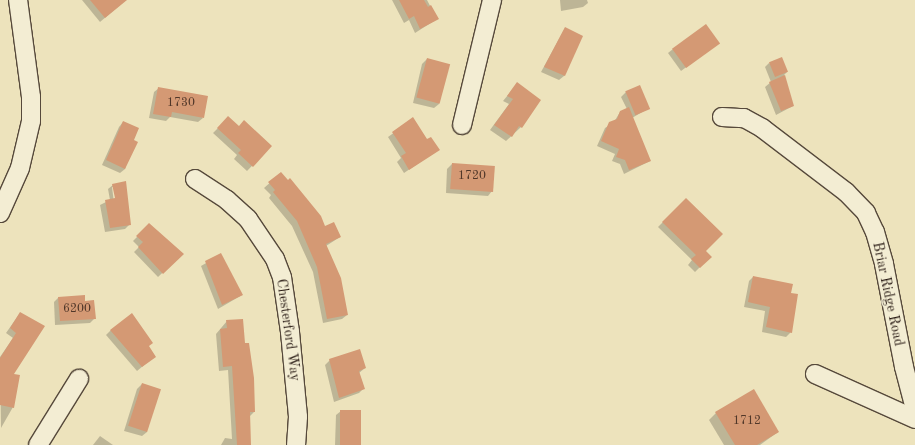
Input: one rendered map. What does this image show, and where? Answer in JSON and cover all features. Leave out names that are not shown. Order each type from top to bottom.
[{"type":"street","points":[[0,213],[20,168],[31,121],[31,97],[18,0]]},
{"type":"street","points":[[462,125],[492,0]]},
{"type":"street","name":"Briar Ridge Road","points":[[722,117],[744,118],[762,128],[846,192],[866,213],[875,232],[884,264],[904,367],[915,409]]},
{"type":"street","name":"Chesterford Way","points":[[195,179],[227,200],[248,219],[275,258],[282,278],[290,332],[298,417],[296,445]]},
{"type":"street","points":[[815,374],[915,419]]},
{"type":"street","points":[[38,445],[79,379]]},
{"type":"building","points":[[90,0],[127,0],[105,18]]},
{"type":"building","points":[[399,0],[424,0],[428,7],[431,5],[439,19],[420,29],[414,16],[409,19]]},
{"type":"building","points":[[706,24],[720,43],[686,68],[672,49]]},
{"type":"building","points":[[565,27],[583,36],[565,76],[544,67]]},
{"type":"building","points":[[782,57],[788,72],[775,77],[769,62]]},
{"type":"building","points":[[427,58],[450,64],[440,104],[416,98]]},
{"type":"building","points":[[785,75],[794,106],[781,111],[769,82]]},
{"type":"building","points":[[517,82],[541,100],[522,128],[519,126],[512,137],[494,125],[513,99],[507,96]]},
{"type":"building","points":[[640,85],[650,109],[635,115],[625,91]]},
{"type":"building","points":[[158,87],[208,96],[204,118],[172,112],[171,117],[153,114]]},
{"type":"building","points":[[629,107],[651,161],[629,170],[625,160],[616,157],[619,149],[601,141],[609,122],[617,119],[620,111]]},
{"type":"building","points":[[228,116],[239,126],[244,120],[272,146],[253,167],[238,153],[241,150],[217,128]]},
{"type":"building","points":[[413,117],[427,139],[431,137],[440,150],[409,170],[401,156],[406,153],[392,132]]},
{"type":"building","points":[[123,121],[139,128],[134,140],[138,142],[125,169],[106,160]]},
{"type":"building","points":[[452,163],[495,166],[493,192],[450,189]]},
{"type":"building","points":[[281,172],[288,180],[290,178],[321,216],[325,226],[334,222],[341,237],[326,244],[341,278],[348,315],[327,319],[317,267],[297,221],[273,192],[275,190],[268,182]]},
{"type":"building","points":[[126,181],[131,225],[110,228],[105,200],[115,198],[112,184]]},
{"type":"building","points":[[686,198],[723,234],[706,251],[712,257],[700,268],[691,259],[696,255],[662,222]]},
{"type":"building","points":[[149,223],[184,254],[163,274],[138,247],[143,242],[136,236]]},
{"type":"building","points":[[221,253],[243,295],[222,305],[205,261]]},
{"type":"building","points":[[753,276],[793,284],[791,293],[798,294],[792,333],[766,327],[770,307],[748,302]]},
{"type":"building","points":[[85,295],[85,301],[94,300],[96,319],[60,321],[58,297]]},
{"type":"building","points":[[20,312],[45,326],[14,374],[20,375],[14,408],[0,405],[0,358],[16,333],[10,328]]},
{"type":"building","points":[[132,313],[153,343],[149,346],[156,357],[142,367],[110,330]]},
{"type":"building","points":[[243,319],[245,343],[249,343],[254,378],[255,412],[250,412],[251,445],[237,445],[232,366],[223,367],[220,329],[227,328],[226,320]]},
{"type":"building","points":[[360,349],[366,368],[359,371],[365,389],[339,398],[329,359]]},
{"type":"building","points":[[142,383],[161,389],[147,432],[128,426]]},
{"type":"building","points":[[754,389],[779,432],[757,445],[735,445],[715,412]]},
{"type":"building","points":[[340,410],[361,410],[361,445],[340,445]]}]
